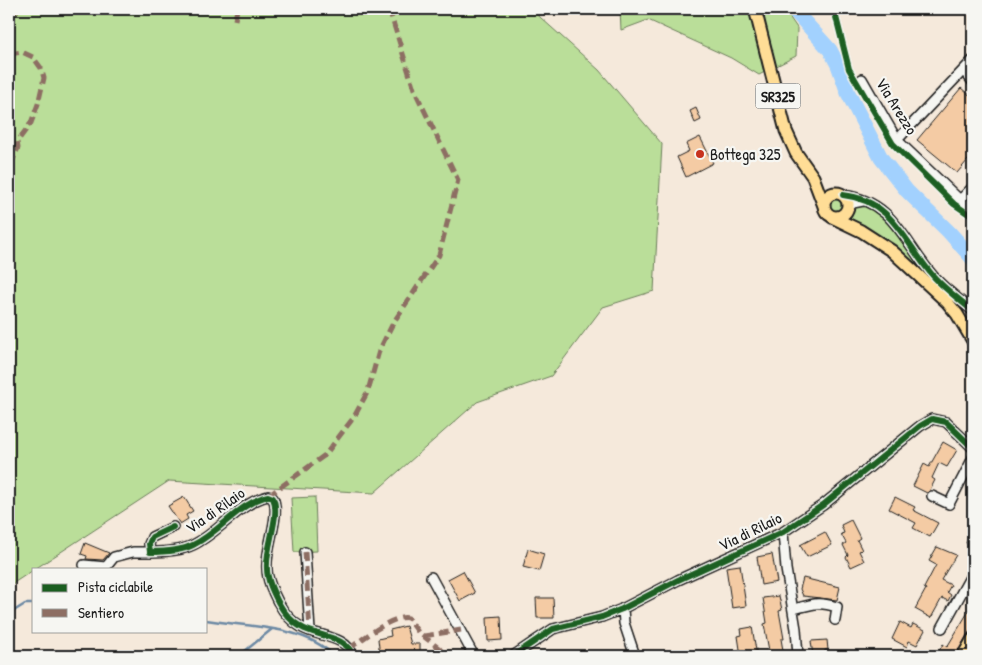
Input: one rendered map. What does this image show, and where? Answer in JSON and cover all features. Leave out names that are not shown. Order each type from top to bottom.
[{"type":"main road","name":"SR325","points":[[754,9],[786,131],[796,153],[813,178],[827,214],[860,231],[892,251],[947,302],[957,314],[973,342]]},
{"type":"main road","name":"SR325","points":[[813,178],[846,199],[848,217],[860,231]]},
{"type":"main road","points":[[824,206],[826,198],[831,194],[840,194]]},
{"type":"main road","points":[[832,217],[842,216],[847,210]]},
{"type":"main road","points":[[963,656],[973,639]]},
{"type":"street","points":[[897,140],[973,60]]},
{"type":"street","points":[[964,71],[973,82]]},
{"type":"street","name":"Via Arezzo","points":[[862,79],[897,140],[960,200],[973,209]]},
{"type":"street","points":[[960,200],[973,187]]},
{"type":"street","points":[[840,194],[866,200],[888,216],[936,279],[973,311]]},
{"type":"street","points":[[847,210],[858,201],[866,200]]},
{"type":"street","name":"Via di Rilaio","points":[[513,656],[553,629],[602,617],[783,532],[823,505],[920,426],[932,419],[946,422],[973,448]]},
{"type":"street","points":[[932,496],[949,504],[973,458]]},
{"type":"street","name":"Via di Rilaio","points":[[84,565],[106,567],[114,556],[133,552],[162,552],[192,546],[254,500],[268,496],[273,498],[276,511],[267,555],[267,570],[279,604],[289,619],[302,628],[330,637],[344,645],[351,651],[352,656]]},
{"type":"street","name":"Via di Rilaio","points":[[150,552],[149,544],[152,537],[173,527]]},
{"type":"street","points":[[783,532],[786,569],[794,609],[798,656]]},
{"type":"street","points":[[305,552],[310,631]]},
{"type":"street","points":[[942,628],[973,572]]},
{"type":"street","points":[[431,577],[474,656]]},
{"type":"street","points":[[794,609],[817,603],[828,604],[837,607],[835,620]]},
{"type":"street","points":[[623,608],[624,623],[636,656]]},
{"type":"green space","points":[[9,9],[531,9],[599,70],[662,144],[654,291],[603,307],[551,376],[477,402],[374,493],[169,481],[36,568],[32,568],[32,571],[9,586]]},
{"type":"green space","points":[[620,9],[784,9],[797,28],[796,56],[759,75],[731,58],[648,20],[621,30]]},
{"type":"green space","points":[[836,194],[844,197],[847,205],[844,213],[836,216],[828,213],[825,205],[828,197]]},
{"type":"green space","points":[[858,202],[887,216],[935,280],[930,285],[852,221],[848,211]]},
{"type":"green space","points":[[315,497],[317,551],[294,552],[291,498]]},
{"type":"building","points":[[961,88],[973,98],[973,154],[957,173],[917,140]]},
{"type":"building","points":[[696,108],[701,120],[695,123],[690,111]]},
{"type":"building","points":[[700,137],[713,163],[686,177],[677,157],[689,151],[686,144]]},
{"type":"building","points":[[943,442],[957,450],[947,467],[939,463],[932,478],[935,480],[927,493],[913,486],[924,464],[929,467]]},
{"type":"building","points":[[184,497],[193,511],[186,515],[188,519],[180,524],[168,506]]},
{"type":"building","points":[[895,497],[915,507],[913,510],[938,523],[930,537],[913,528],[916,523],[889,509]]},
{"type":"building","points":[[851,520],[860,538],[857,540],[862,550],[859,551],[864,561],[851,567],[843,545],[846,543],[841,534],[844,533],[841,525]]},
{"type":"building","points":[[973,528],[973,547],[966,543]]},
{"type":"building","points":[[825,532],[832,545],[807,557],[800,545]]},
{"type":"building","points":[[85,543],[109,553],[103,560],[86,559],[87,556],[81,554]]},
{"type":"building","points":[[937,547],[956,555],[941,580],[951,585],[947,592],[951,595],[948,601],[942,598],[931,618],[915,609],[936,565],[929,561]]},
{"type":"building","points":[[528,549],[544,554],[539,571],[523,567]]},
{"type":"building","points":[[772,554],[777,582],[761,585],[757,557]]},
{"type":"building","points":[[740,565],[746,606],[732,608],[726,567]]},
{"type":"building","points":[[463,571],[475,593],[460,601],[448,579]]},
{"type":"building","points":[[803,578],[840,587],[837,600],[803,596],[800,589]]},
{"type":"building","points":[[779,596],[782,610],[779,611],[784,639],[781,639],[784,656],[770,656],[764,624],[767,623],[763,598]]},
{"type":"building","points":[[536,598],[553,598],[554,618],[537,618]]},
{"type":"building","points":[[973,604],[973,627],[956,656],[948,656],[939,651],[943,644],[947,647]]},
{"type":"building","points":[[501,616],[502,640],[488,641],[487,617]]},
{"type":"building","points":[[900,622],[911,628],[913,624],[925,630],[917,645],[909,641],[907,647],[892,639]]},
{"type":"building","points":[[406,626],[411,644],[420,644],[420,656],[380,656],[378,639],[391,636],[390,630]]},
{"type":"building","points":[[752,627],[757,656],[741,656],[738,636],[742,635],[741,629]]},
{"type":"building","points":[[827,640],[828,650],[825,650],[825,656],[813,656],[811,641]]},
{"type":"waterway","points":[[793,9],[830,50],[838,65],[848,93],[881,158],[907,191],[949,232],[973,259]]},
{"type":"waterway","points":[[9,614],[25,604],[32,604]]},
{"type":"waterway","points":[[208,620],[257,626],[291,633],[307,638],[322,646],[334,656]]},
{"type":"waterway","points":[[239,656],[272,629]]},
{"type":"marked path","points":[[9,15],[20,9]]},
{"type":"marked path","points":[[235,20],[237,9]]},
{"type":"marked path","points":[[268,496],[325,455],[354,417],[368,391],[379,351],[393,323],[439,255],[458,180],[414,89],[389,9]]},
{"type":"marked path","points":[[9,54],[22,52],[33,57],[41,68],[44,78],[31,123],[17,142],[18,148],[9,169]]},
{"type":"marked path","points":[[973,324],[970,325],[973,332]]},
{"type":"marked path","points":[[305,552],[310,631]]},
{"type":"marked path","points":[[349,649],[386,624],[402,618],[408,618],[418,632],[440,649],[443,656]]},
{"type":"marked path","points":[[424,636],[461,630]]},
{"type":"marked path","points":[[351,652],[359,653],[363,656]]},
{"type":"cycle path","points":[[834,9],[849,69],[893,144],[954,204],[973,217]]},
{"type":"cycle path","points":[[843,195],[861,199],[887,215],[935,278],[973,311]]},
{"type":"cycle path","points":[[513,656],[553,629],[602,617],[622,609],[678,580],[783,532],[823,505],[920,426],[932,419],[946,422],[973,448]]},
{"type":"cycle path","points":[[173,527],[152,537],[149,544],[150,552],[178,550],[193,545],[248,505],[268,496],[273,498],[275,513],[268,551],[267,573],[278,602],[297,625],[338,640],[349,649],[353,656]]},
{"type":"place","name":"Bottega 325","points":[[700,154]]}]
